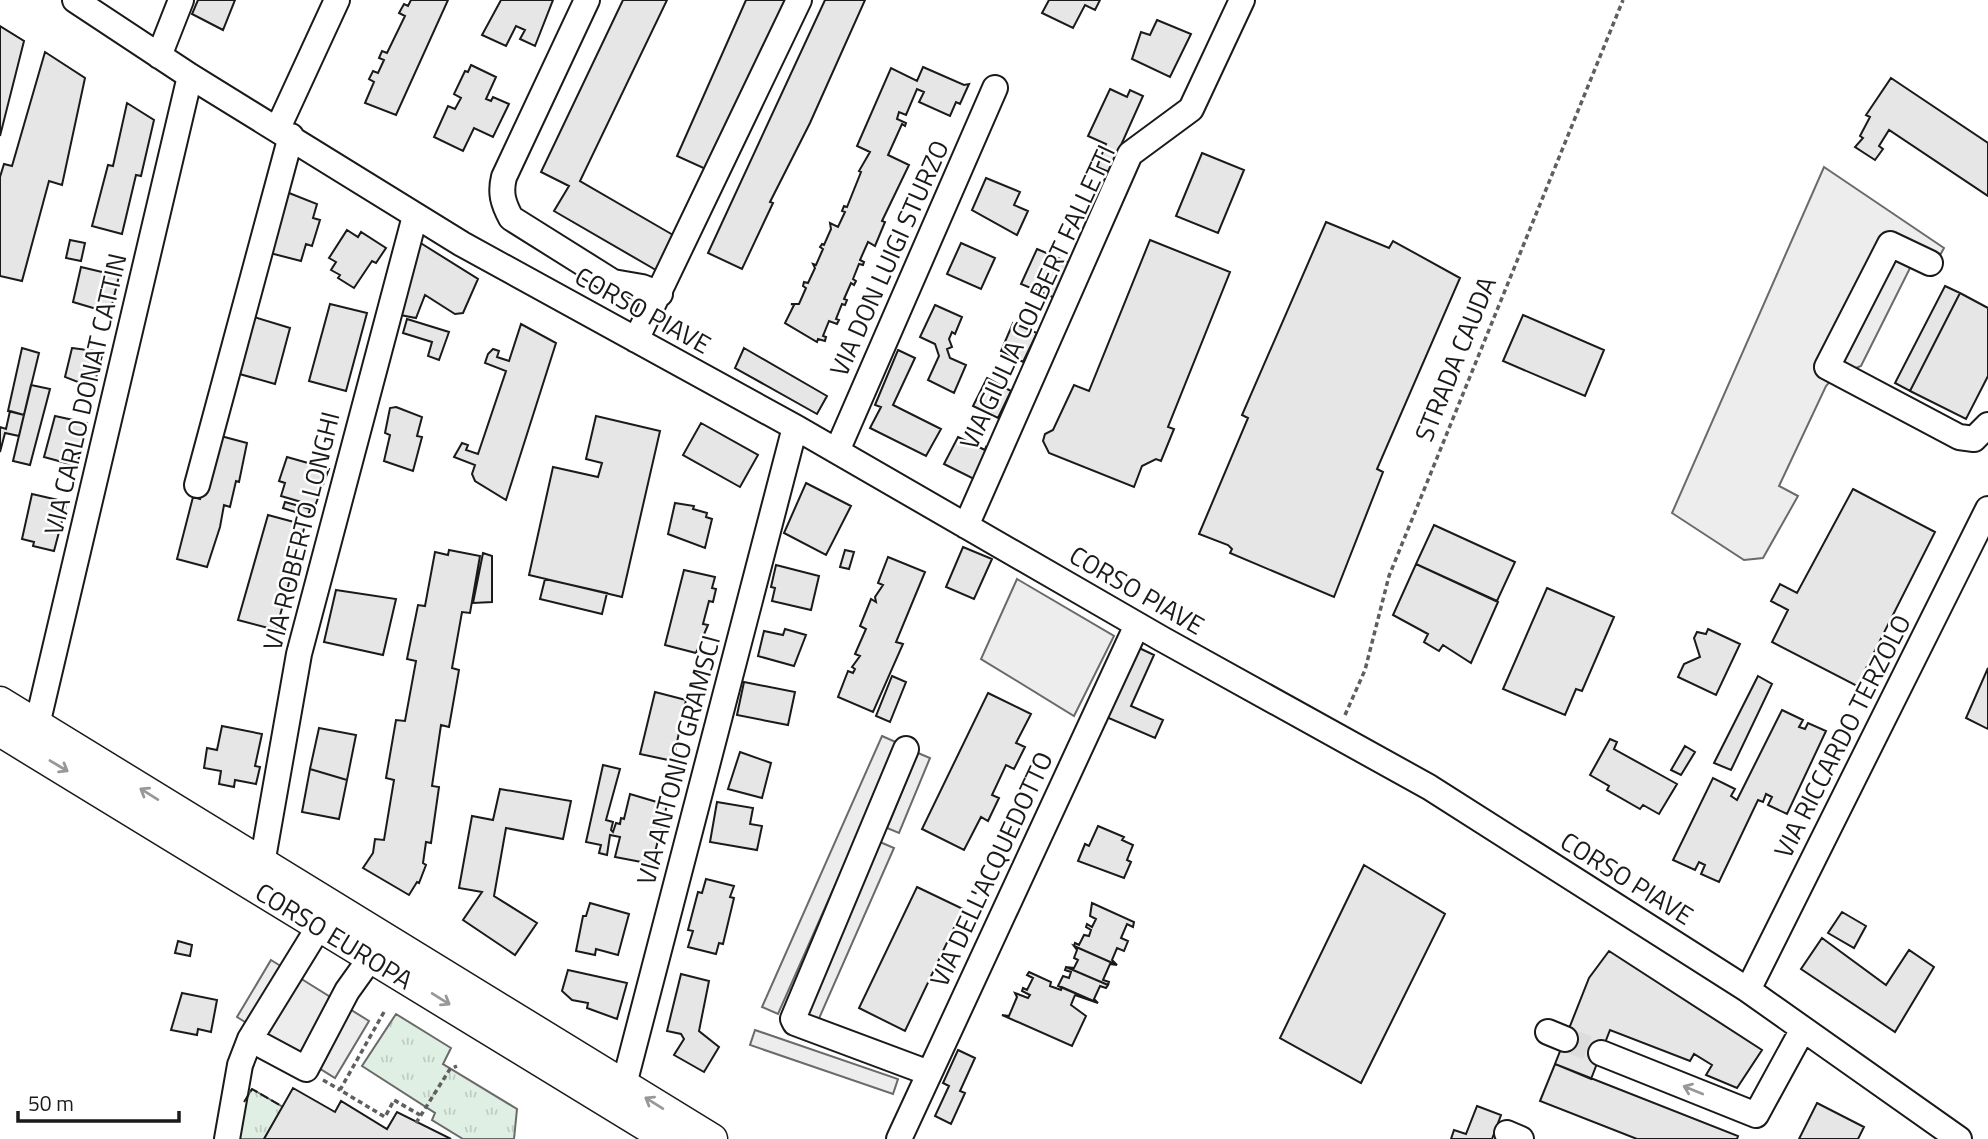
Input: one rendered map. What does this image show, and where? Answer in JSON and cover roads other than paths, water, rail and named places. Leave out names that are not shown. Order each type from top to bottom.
[{"type":"main road","name":"CORSO EUROPA","points":[[0,702],[262,864],[618,1095],[668,1139]]},
{"type":"main road","name":"CORSO EUROPA","points":[[0,731],[372,956],[618,1095],[712,1139]]},
{"type":"street","name":"CORSO PIAVE","points":[[75,0],[190,76],[284,132],[415,216],[795,427],[1137,625],[1429,787],[1748,990],[1803,1029],[1932,1131],[1959,1139]]},
{"type":"street","points":[[159,56],[181,0]]},
{"type":"street","points":[[197,485],[284,132],[337,0]]},
{"type":"street","points":[[587,0],[504,177],[501,190],[503,204],[511,218],[613,282],[642,287],[660,294]]},
{"type":"street","points":[[636,340],[799,0]]},
{"type":"street","name":"VIA GIULIA COLBERT FALLETTI","points":[[966,526],[1130,154],[1191,109],[1242,0]]},
{"type":"street","name":"VIA CARLO DONAT CATTIN","points":[[37,724],[190,76]]},
{"type":"street","name":"VIA DON LUIGI STURZO","points":[[837,451],[995,88]]},
{"type":"street","name":"VIA ROBERTO LONGHI","points":[[262,864],[299,654],[415,216]]},
{"type":"street","points":[[1930,263],[1890,244],[1827,367],[1959,437],[1974,439],[1988,425]]},
{"type":"street","name":"VIA ANTONIO GRAMSCI","points":[[618,1095],[795,427]]},
{"type":"street","name":"VIA RICCARDO TERZOLO","points":[[1748,990],[1988,509]]},
{"type":"street","name":"VIA DELL'ACQUEDOTTO","points":[[899,1139],[1137,625]]},
{"type":"street","points":[[906,749],[793,1019],[795,1023],[929,1073]]},
{"type":"street","points":[[227,1139],[240,1065],[250,1040],[320,925]]},
{"type":"street","points":[[250,1040],[306,1069],[347,990],[372,956]]},
{"type":"street","points":[[1601,1053],[1756,1115],[1803,1029]]},
{"type":"tunnel","points":[[1565,1039],[1601,1053]]}]
